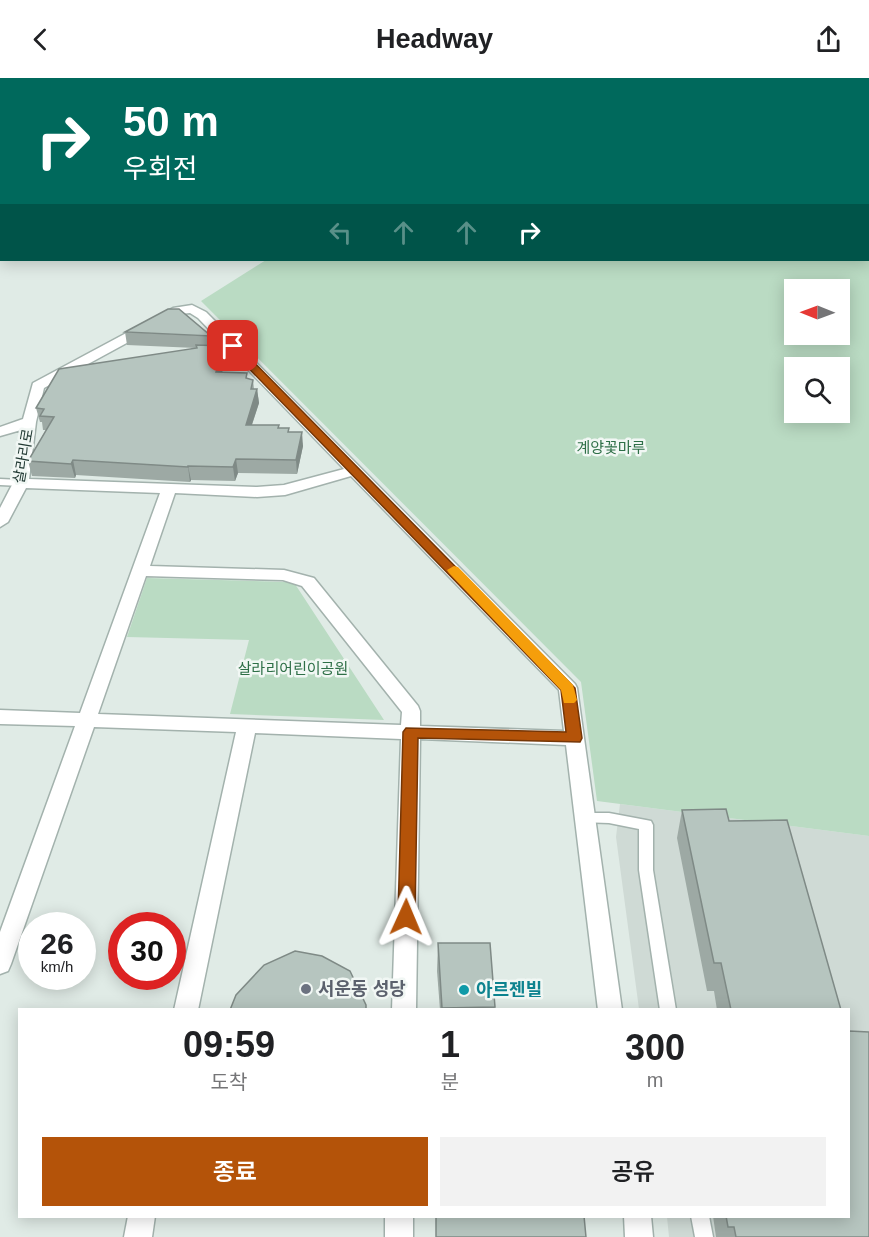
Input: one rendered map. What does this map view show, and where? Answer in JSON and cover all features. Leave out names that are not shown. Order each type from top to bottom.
[{"type":"street","name":"살라리로","points":[[0,522],[21,483],[29,422],[38,386],[177,311],[192,309],[202,315],[356,470]]},
{"type":"street","points":[[0,432],[29,422]]},
{"type":"street","points":[[21,483],[257,492],[285,490],[356,470],[568,688],[610,1008]]},
{"type":"street","points":[[0,964],[170,489]]},
{"type":"street","points":[[140,571],[284,575],[308,582],[411,711],[404,1008]]},
{"type":"street","points":[[0,717],[574,738]]},
{"type":"street","points":[[186,1008],[246,726]]},
{"type":"street","points":[[138,1237],[142,1218]]},
{"type":"street","points":[[399,1218],[399,1237]]},
{"type":"street","points":[[637,1218],[639,1237]]},
{"type":"lane","points":[[0,482],[21,483]]},
{"type":"lane","points":[[585,818],[609,818],[646,825],[646,870],[668,1008]]},
{"type":"lane","points":[[700,1218],[704,1237]]},
{"type":"shaded area","points":[[620,804],[869,836],[869,1237],[669,1237],[667,1218],[850,1218],[850,1008],[639,1008],[616,837]]},
{"type":"green space","name":"계양꽃마루","points":[[264,261],[869,261],[869,836],[597,801],[581,682],[201,301]]},
{"type":"green space","name":"살라리어린이공원","points":[[147,578],[295,584],[384,720],[230,714],[249,640],[127,637]]},
{"type":"building","points":[[168,309],[179,309],[211,336],[125,332]]},
{"type":"building","points":[[196,345],[225,346],[216,372],[247,373],[246,378],[253,380],[251,389],[257,389],[246,425],[279,425],[278,428],[289,428],[288,432],[302,432],[296,460],[236,459],[233,467],[188,467],[73,460],[71,464],[28,461],[54,417],[40,416],[44,409],[36,408],[59,369],[197,348]]},
{"type":"building","points":[[726,809],[729,821],[787,820],[840,1008],[731,1008],[721,963],[714,963],[682,810]]},
{"type":"building","points":[[438,943],[490,943],[495,1007],[442,1008]]},
{"type":"building","points":[[295,951],[322,956],[350,971],[366,1008],[231,1008],[236,995],[264,965]]},
{"type":"building","points":[[850,1031],[869,1032],[869,1237],[736,1237],[734,1227],[728,1227],[726,1218],[850,1218]]},
{"type":"building","points":[[436,1218],[584,1218],[586,1237],[436,1237]]},
{"type":"slow traffic","points":[[454,570],[568,688],[569,700]]},
{"type":"place","name":"서운동 성당","points":[[306,989]]},
{"type":"place","name":"아르젠빌","points":[[464,990]]},
{"type":"route","points":[[233,346],[568,688],[574,738],[411,732],[406,917]]}]
